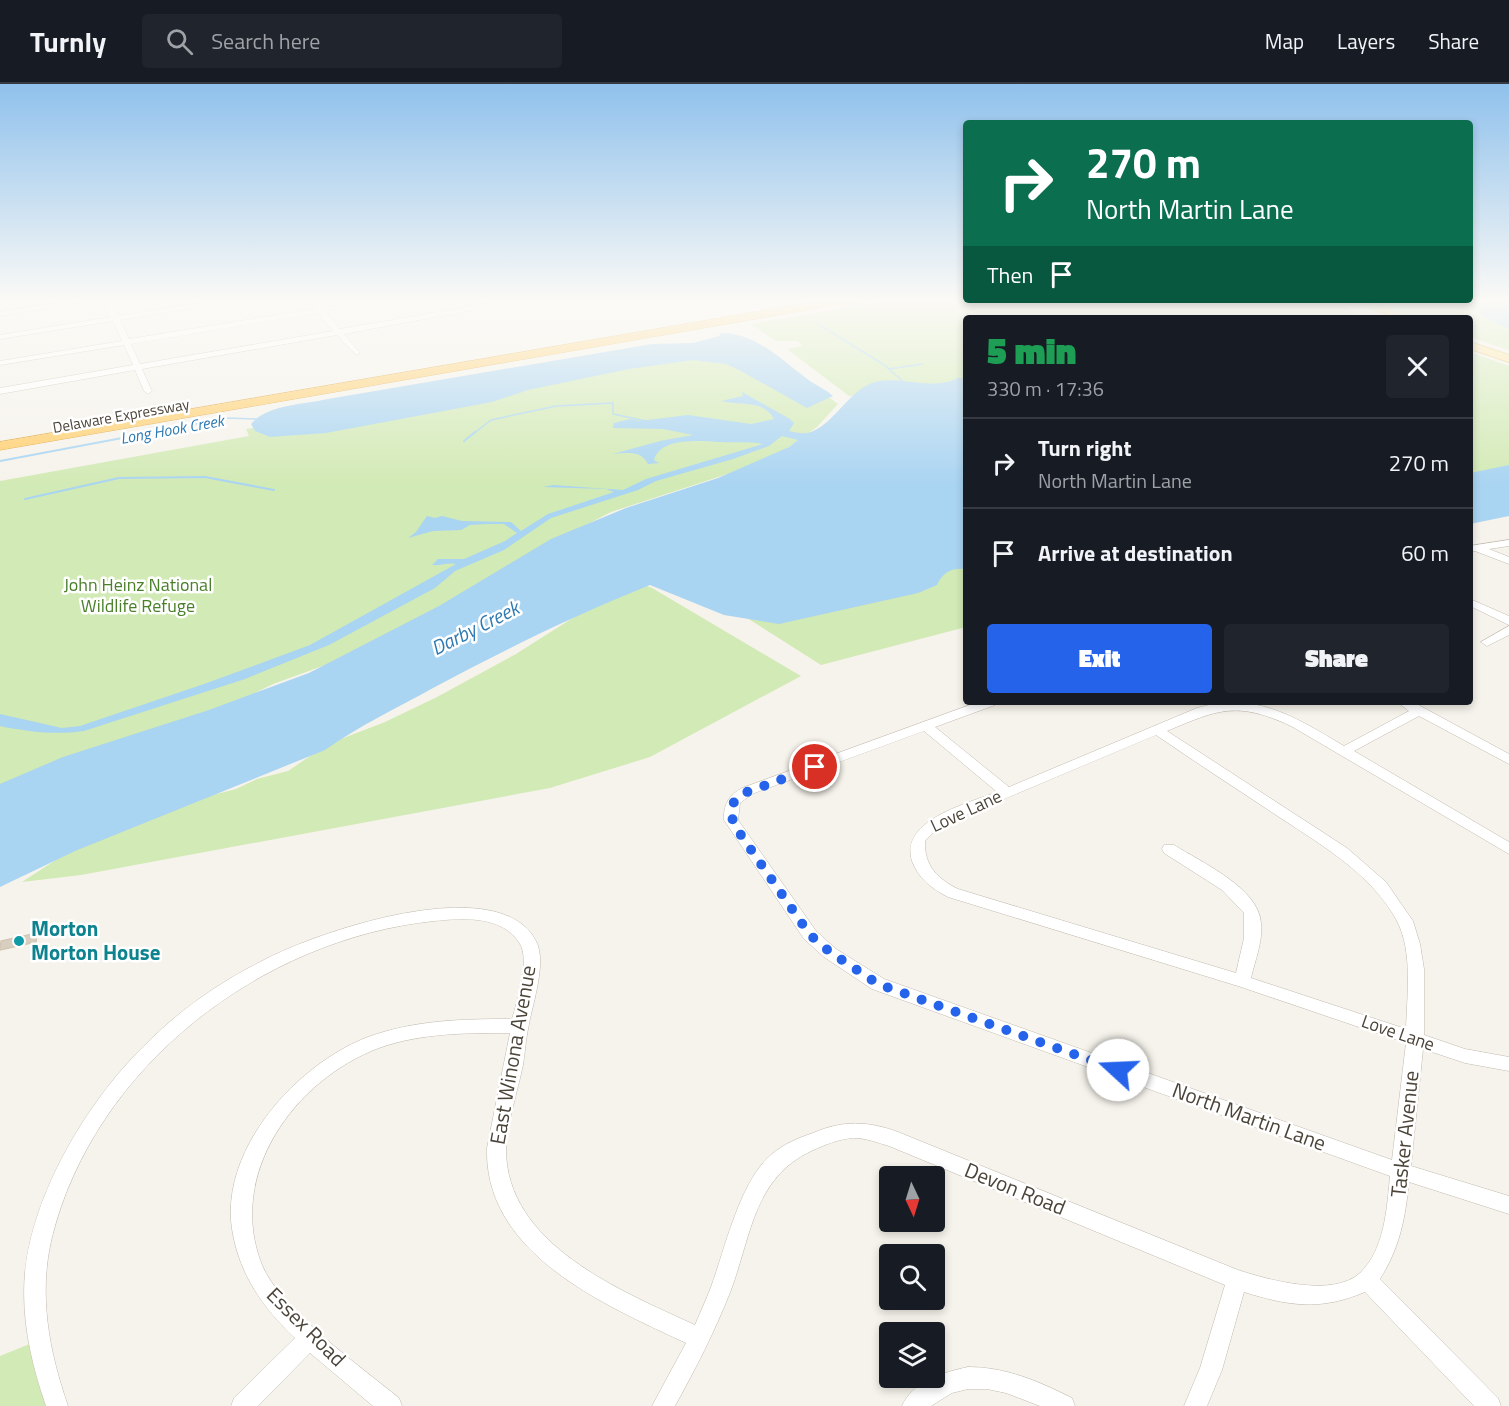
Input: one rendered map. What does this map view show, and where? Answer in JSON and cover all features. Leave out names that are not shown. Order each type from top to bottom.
[{"type":"highway","name":"Delaware Expressway","points":[[0,436],[445,361]]},
{"type":"highway","name":"Delaware Expressway","points":[[0,446],[497,361]]},
{"type":"street","points":[[134,361],[148,391]]},
{"type":"street","points":[[0,391],[173,361]]},
{"type":"street","points":[[1474,548],[1509,543]]},
{"type":"street","points":[[1474,548],[1509,561]]},
{"type":"street","points":[[1473,603],[1509,621]]},
{"type":"street","points":[[1487,642],[1509,630]]},
{"type":"street","points":[[982,705],[927,727],[1007,792]]},
{"type":"street","points":[[1408,705],[1509,760]]},
{"type":"street","name":"Love Lane","points":[[1509,849],[1286,717],[1251,706],[1213,707],[933,824],[922,833],[918,840],[916,853],[923,869],[935,883],[953,893],[1242,981],[1465,1056],[1509,1064]]},
{"type":"street","points":[[1344,751],[1419,711]]},
{"type":"street","name":"North Martin Lane","points":[[927,727],[747,792],[737,797],[732,803],[731,820],[810,935],[830,952],[878,984],[1400,1171]]},
{"type":"street","name":"Tasker Avenue","points":[[1157,730],[1342,852],[1381,886],[1405,921],[1416,969],[1415,1039],[1395,1221],[1390,1240],[1367,1280]]},
{"type":"street","points":[[1168,849],[1229,888],[1243,900],[1252,912],[1251,941],[1242,981]]},
{"type":"street","name":"East Winona Avenue","points":[[57,1406],[46,1379],[37,1341],[33,1306],[36,1263],[44,1226],[65,1171],[95,1119],[124,1079],[174,1029],[240,981],[308,947],[352,931],[394,921],[444,914],[471,913],[504,921],[515,927],[529,943],[531,961],[496,1156],[503,1191],[519,1225],[556,1260],[632,1307],[700,1339]]},
{"type":"street","name":"Essex Road","points":[[391,1406],[310,1338],[278,1303],[253,1270],[243,1232],[241,1212],[248,1169],[260,1139],[290,1098],[310,1080],[336,1062],[380,1041],[410,1032],[445,1027],[520,1026]]},
{"type":"street","name":"Devon Road","points":[[663,1406],[700,1339],[721,1288],[744,1218],[761,1182],[777,1161],[796,1148],[825,1136],[856,1130],[891,1138],[1237,1280]]},
{"type":"street","points":[[1400,1171],[1509,1205]]},
{"type":"street","points":[[1195,1406],[1211,1370],[1237,1280],[1283,1294],[1317,1297],[1344,1291],[1367,1280],[1490,1406]]},
{"type":"street","points":[[242,1406],[310,1338]]},
{"type":"street","points":[[913,1406],[935,1388],[948,1383],[969,1378],[990,1377],[1030,1388],[1064,1406]]},
{"type":"green space","name":"John Heinz National Wildlife Refuge","points":[[667,361],[781,361],[838,404],[817,427],[786,449],[752,466],[611,512],[586,525],[579,537],[328,664],[273,684],[241,700],[0,802],[0,481],[249,436],[246,429]]},
{"type":"green space","points":[[802,361],[963,361],[963,386],[849,396]]},
{"type":"green space","points":[[1473,361],[1494,361],[1509,366],[1509,471],[1473,473]]},
{"type":"green space","points":[[963,560],[963,628],[821,665],[667,567]]},
{"type":"green space","points":[[639,583],[652,588],[801,676],[650,757],[550,788],[81,875],[22,882],[68,852],[197,799],[236,789],[257,779],[288,771],[328,744],[385,722],[437,697],[516,654],[579,614]]},
{"type":"green space","points":[[37,1341],[57,1406],[0,1406],[0,1356]]},
{"type":"water","points":[[553,361],[688,361],[629,369],[528,390],[492,402],[326,433],[270,437],[255,431],[251,424],[266,413],[297,404]]},
{"type":"water","points":[[699,361],[784,361],[833,396],[807,408],[726,364]]},
{"type":"water","name":"Darby Creek","points":[[963,378],[963,569],[948,572],[937,585],[918,593],[779,624],[724,615],[650,585],[486,660],[351,733],[325,750],[75,851],[0,887],[0,784],[63,757],[209,710],[309,673],[439,606],[551,539],[626,508],[718,478],[789,447],[798,440],[782,436],[769,446],[733,459],[656,481],[638,490],[551,518],[504,550],[455,571],[435,588],[329,645],[245,679],[84,731],[44,732],[4,727],[0,726],[0,714],[62,728],[80,726],[207,683],[310,645],[456,564],[432,565],[438,559],[464,559],[505,541],[517,533],[504,524],[486,524],[470,525],[461,530],[433,531],[408,538],[416,532],[427,516],[435,518],[442,516],[462,521],[511,522],[521,531],[548,514],[614,492],[606,489],[543,487],[553,485],[623,490],[646,479],[763,444],[704,441],[673,443],[658,452],[654,460],[659,463],[648,464],[638,454],[613,454],[693,435],[663,429],[613,428],[614,423],[630,419],[640,421],[688,415],[751,424],[774,419],[764,408],[721,401],[743,396],[742,392],[790,419],[794,423],[789,431],[807,433],[824,424],[855,394],[872,383],[893,380],[925,383],[947,382]]},
{"type":"water","points":[[1509,465],[1509,516],[1473,523],[1473,472]]},
{"type":"building","name":"Morton Morton House","points":[[37,933],[36,942],[0,950],[1,941]]},
{"type":"waterway","points":[[878,361],[906,384]]},
{"type":"waterway","points":[[889,369],[923,364]]},
{"type":"waterway","points":[[473,434],[491,420],[556,406],[613,403],[613,414],[646,421]]},
{"type":"waterway","name":"Long Hook Creek","points":[[146,434],[225,418],[258,419]]},
{"type":"waterway","name":"Long Hook Creek","points":[[0,461],[154,432]]},
{"type":"waterway","points":[[464,441],[475,432]]},
{"type":"waterway","points":[[25,499],[119,478],[205,477],[274,490]]},
{"type":"place","name":"Morton Morton House","points":[[19,941]]},
{"type":"route","points":[[815,767],[747,792],[737,797],[730,809],[731,820],[743,840],[810,935],[830,952],[878,984],[1118,1070]]}]
